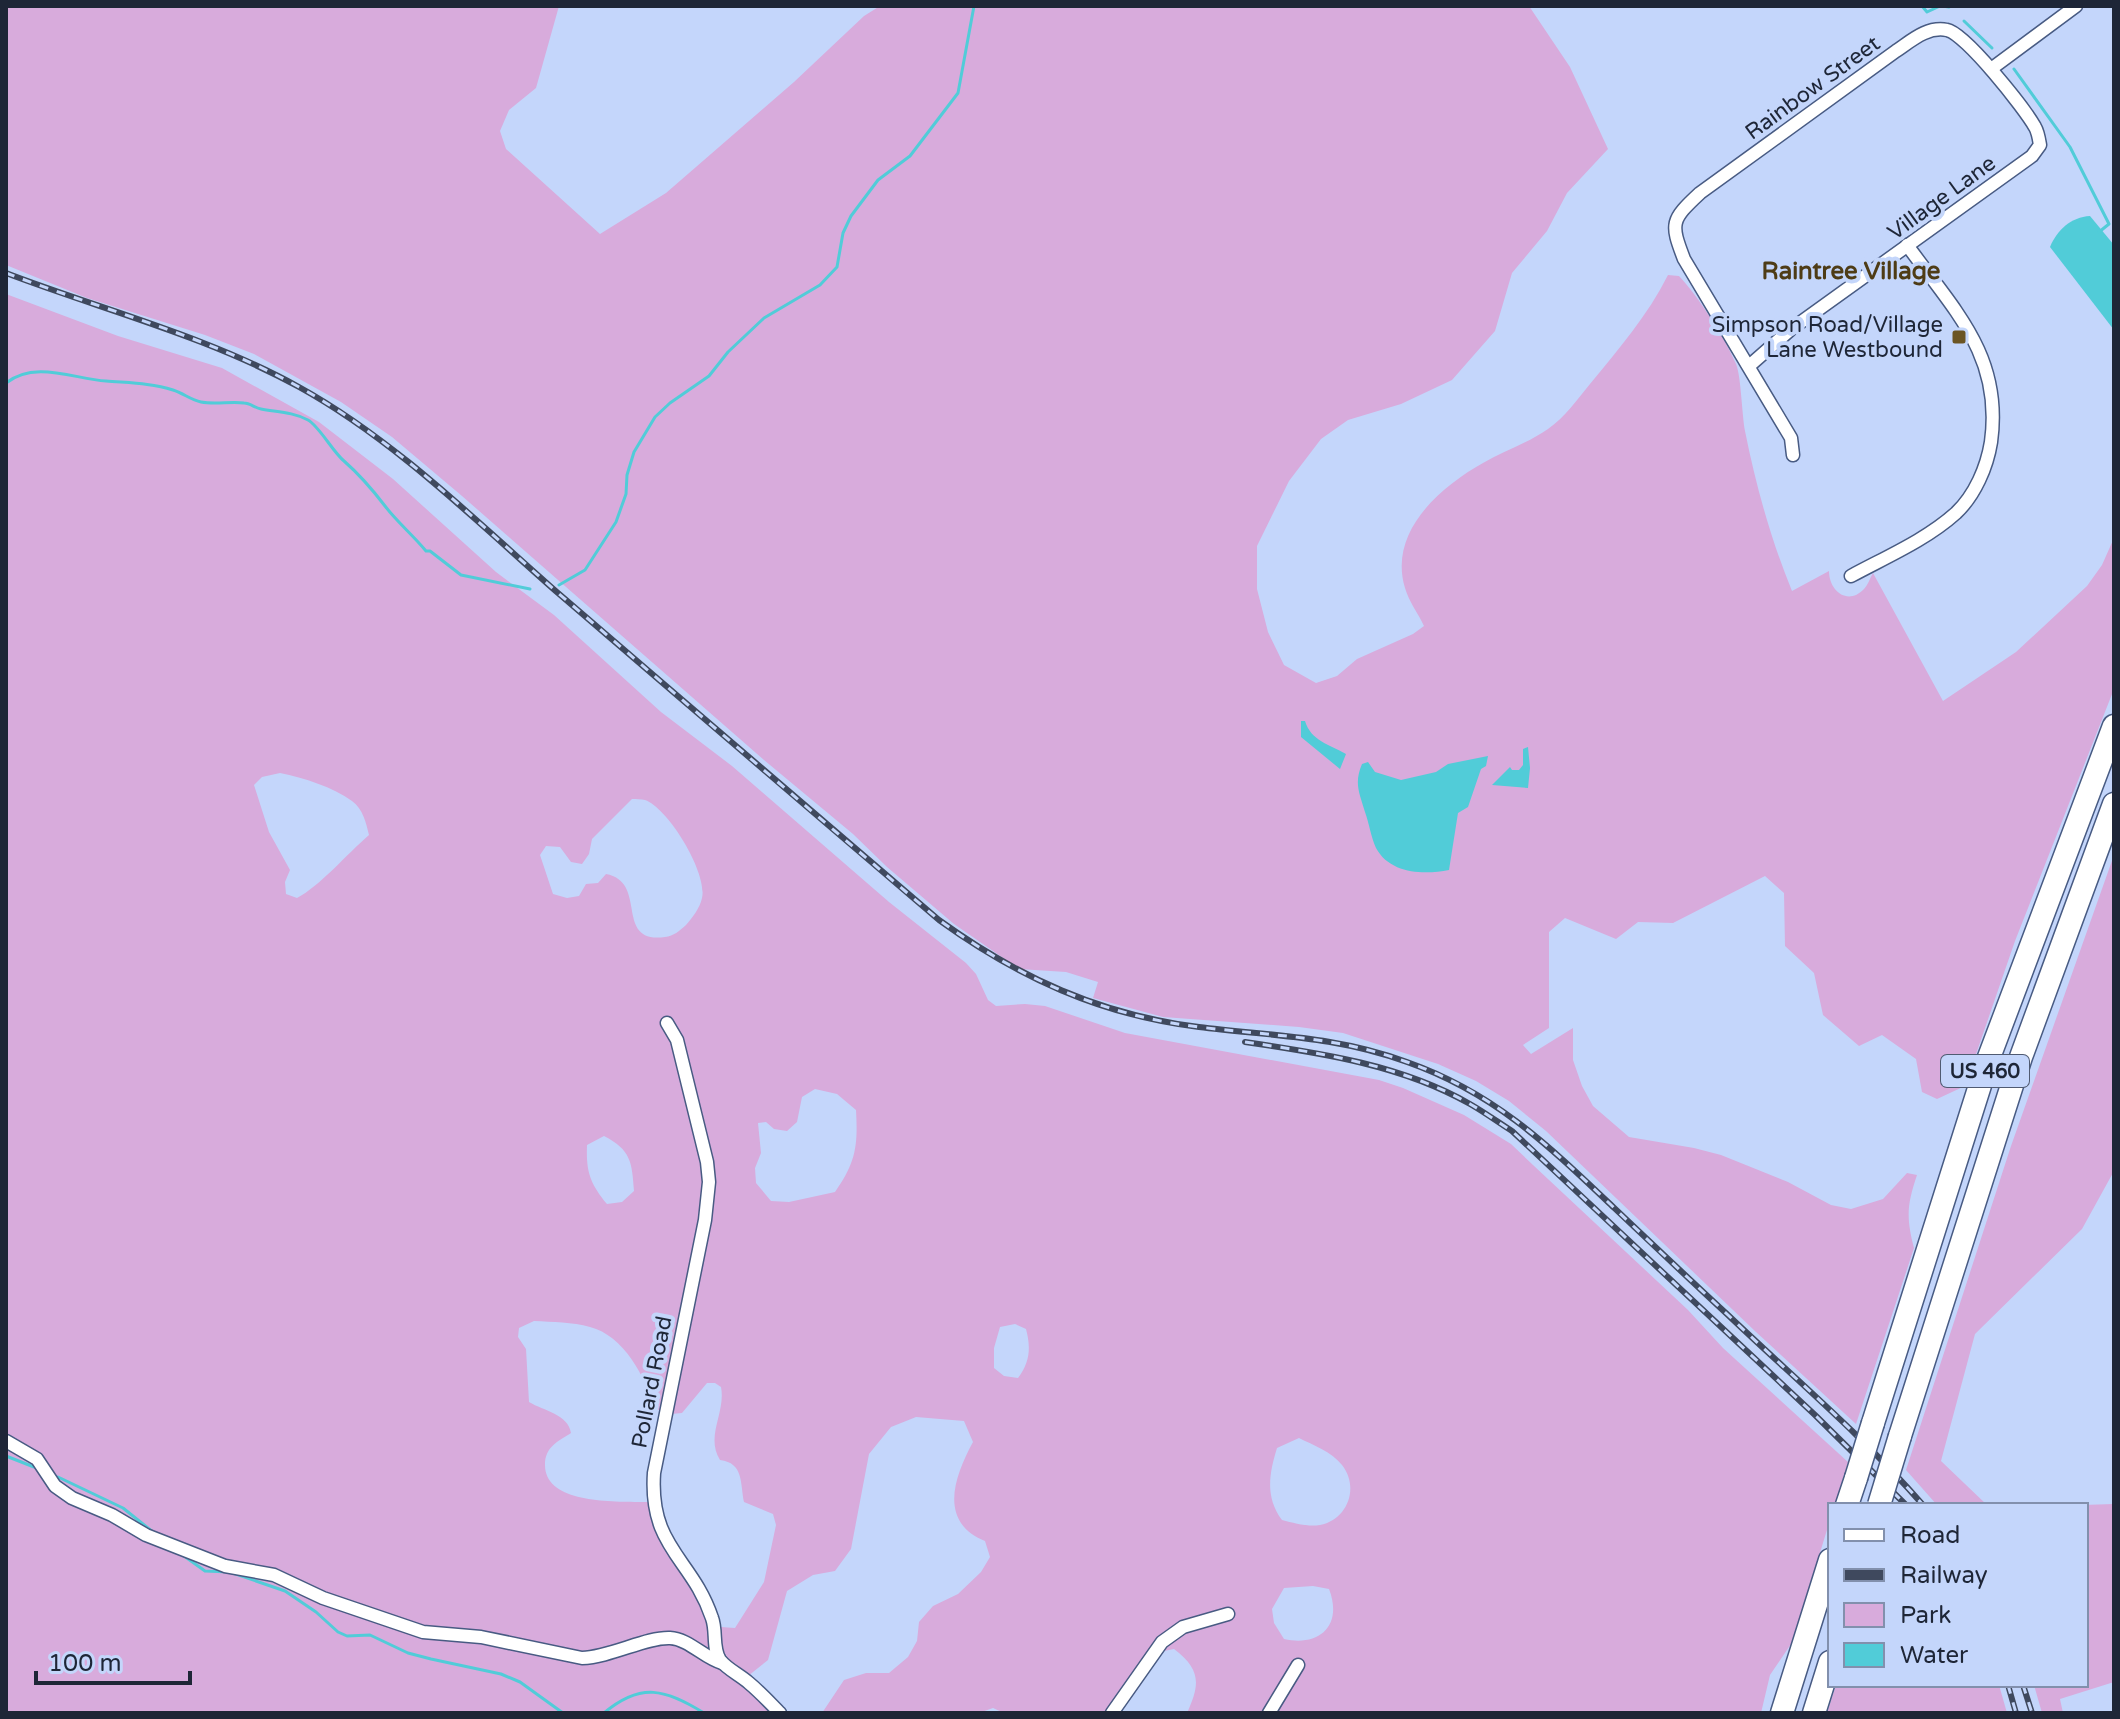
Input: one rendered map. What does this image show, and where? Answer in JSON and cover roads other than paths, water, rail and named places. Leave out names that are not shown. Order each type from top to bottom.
[{"type":"highway","name":"US 460","points":[[1848,1503],[1988,1060],[2114,726]]},
{"type":"highway","name":"US 460","points":[[1880,1503],[2021,1057],[2114,804]]},
{"type":"highway","points":[[1782,1713],[1828,1566]]},
{"type":"highway","points":[[1814,1713],[1828,1668]]},
{"type":"street","points":[[1991,69],[2076,6]]},
{"type":"street","name":"Rainbow Street","points":[[1749,366],[1684,259],[1675,234],[1678,214],[1700,193],[1929,30],[1949,29],[1965,41],[1991,69],[2036,128],[2040,145]]},
{"type":"street","name":"Village Lane","points":[[1749,366],[1790,330],[2032,156],[2040,145]]},
{"type":"street","points":[[1851,576],[1932,531],[1957,511],[1973,492],[1988,458],[1993,423],[1992,390],[1983,358],[1961,320],[1907,245]]},
{"type":"street","points":[[1749,366],[1791,438],[1793,455]]},
{"type":"street","name":"Pollard Road","points":[[667,1023],[677,1040],[707,1162],[709,1182],[705,1220],[654,1473],[653,1505],[662,1534],[707,1606],[716,1633],[717,1654],[722,1663]]},
{"type":"street","points":[[6,1441],[37,1459],[55,1486],[72,1498],[112,1515],[146,1535],[225,1566],[274,1575],[323,1598],[423,1632],[481,1637],[582,1658],[597,1658],[669,1638],[722,1663],[748,1682],[780,1713]]},
{"type":"street","points":[[1112,1713],[1162,1642],[1183,1627],[1228,1614]]},
{"type":"street","points":[[1269,1713],[1298,1665]]},
{"type":"water","points":[[2090,216],[2114,245],[2114,330],[2050,247],[2066,226]]},
{"type":"water","points":[[1301,721],[1305,721],[1316,738],[1346,754],[1340,769],[1301,737]]},
{"type":"water","points":[[1528,747],[1528,788],[1492,785],[1510,767],[1519,770],[1523,765],[1523,749]]},
{"type":"water","points":[[1488,756],[1468,807],[1458,813],[1449,870],[1408,871],[1382,857],[1374,844],[1359,793],[1358,777],[1362,764],[1368,762],[1375,772],[1401,780],[1436,772],[1448,764]]},
{"type":"waterway","points":[[559,585],[585,570],[616,522],[626,494],[627,475],[634,452],[655,417],[709,376],[728,352],[764,318],[820,285],[837,267],[843,233],[851,216],[878,180],[910,156],[958,93],[974,6]]},
{"type":"waterway","points":[[1922,6],[1927,12],[1940,6]]},
{"type":"waterway","points":[[1942,6],[1949,7]]},
{"type":"waterway","points":[[1964,21],[1992,48]]},
{"type":"waterway","points":[[2014,69],[2070,147],[2109,224],[2099,232]]},
{"type":"waterway","points":[[6,383],[29,373],[55,373],[156,386],[201,402],[246,403],[302,417],[317,428],[426,551],[461,575],[530,589]]},
{"type":"waterway","points":[[6,1456],[34,1467]]},
{"type":"waterway","points":[[58,1477],[123,1508],[153,1532]]},
{"type":"waterway","points":[[184,1556],[205,1571],[230,1572],[285,1591],[347,1636],[370,1635],[408,1653],[501,1674],[520,1682],[563,1713]]},
{"type":"waterway","points":[[604,1713],[630,1697],[653,1692],[665,1694],[704,1713]]},
{"type":"railway","points":[[6,273],[228,353],[299,387],[368,431],[434,483],[939,920],[999,959],[1062,990],[1128,1013],[1199,1027],[1329,1042],[1381,1053],[1437,1074],[1491,1104],[1539,1139],[1585,1181],[1853,1431],[1921,1503]]},
{"type":"railway","points":[[1245,1042],[1360,1062],[1417,1079],[1470,1104],[1512,1131],[1815,1415],[1904,1503]]},
{"type":"railway","points":[[2009,1687],[2016,1713]]},
{"type":"railway","points":[[2024,1687],[2032,1713]]},
{"type":"place","name":"Simpson Road/Village Lane Westbound","points":[[1959,337]]},
{"type":"district","name":"Raintree Village","points":[[1851,271]]}]
